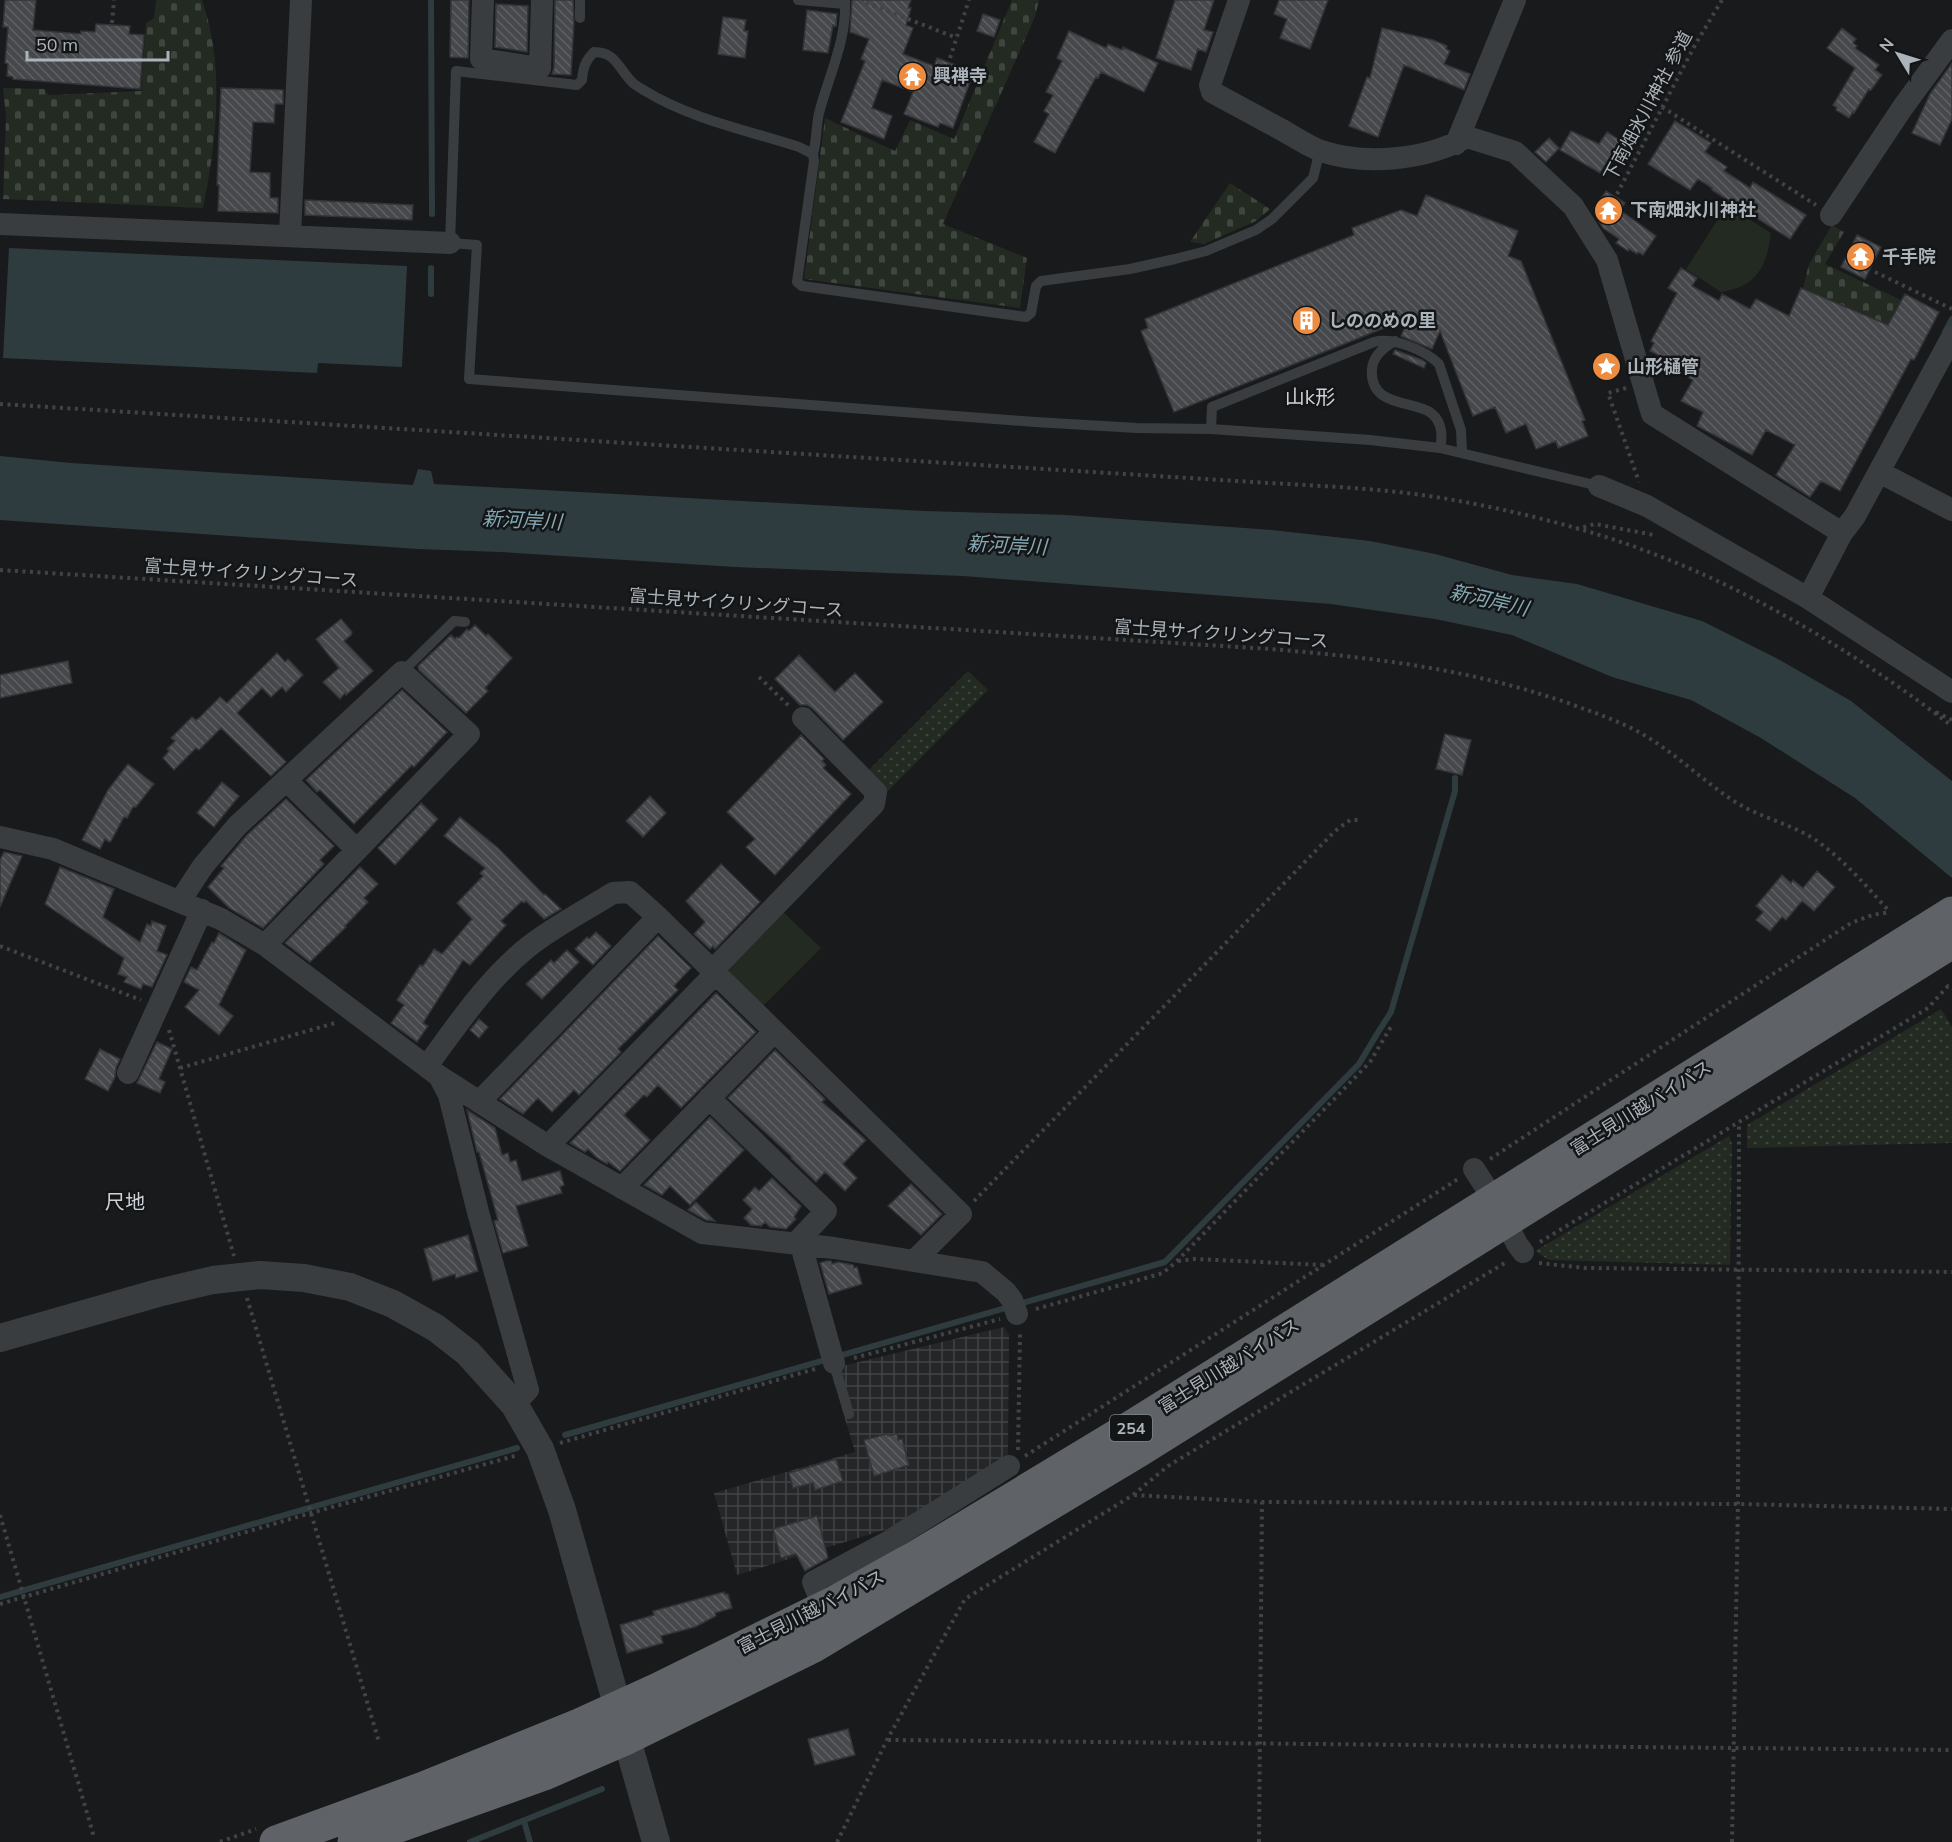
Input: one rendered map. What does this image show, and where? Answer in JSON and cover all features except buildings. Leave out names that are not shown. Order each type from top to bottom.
[{"type":"highway","name":"富士見川越バイパス","points":[[276,1842],[410,1793],[623,1723],[774,1667],[886,1604],[1138,1451],[1500,1210],[1947,925]]},
{"type":"highway","name":"富士見川越バイパス","points":[[354,1842],[544,1774],[623,1723],[916,1557],[1500,1210]]},
{"type":"street","points":[[290,235],[301,0]]},
{"type":"street","points":[[483,0],[481,59],[540,68],[542,0]]},
{"type":"street","points":[[1239,0],[1210,85],[1212,92],[1320,150],[1344,156],[1394,160],[1432,152],[1467,138],[1515,152],[1573,206],[1607,260],[1652,414],[1842,533]]},
{"type":"street","points":[[1456,144],[1515,0]]},
{"type":"street","points":[[1832,215],[1903,107],[1952,40]]},
{"type":"street","points":[[0,224],[450,243]]},
{"type":"street","points":[[1808,598],[1842,533],[1856,516],[1952,337]]},
{"type":"street","points":[[1879,472],[1952,510]]},
{"type":"street","points":[[1599,486],[1647,506],[1808,598],[1952,692]]},
{"type":"street","points":[[180,901],[203,866],[237,826],[402,672],[469,734],[265,945]]},
{"type":"street","points":[[548,1146],[874,804],[876,792],[803,718]]},
{"type":"street","points":[[286,780],[357,850]]},
{"type":"street","points":[[0,837],[53,849],[221,919],[265,945],[433,1071],[479,1102],[548,1146],[702,1233],[915,1260],[982,1272],[998,1284],[1014,1307]]},
{"type":"street","points":[[433,1071],[474,1001],[529,946],[614,893],[630,892],[961,1214],[915,1260]]},
{"type":"street","points":[[128,1073],[202,910]]},
{"type":"street","points":[[479,1102],[658,918]]},
{"type":"street","points":[[622,1188],[774,1032]]},
{"type":"street","points":[[433,1071],[449,1095],[478,1212],[528,1390],[513,1404]]},
{"type":"street","points":[[709,1098],[826,1211],[798,1244]]},
{"type":"street","points":[[1474,1169],[1500,1210],[1521,1253]]},
{"type":"street","points":[[798,1244],[832,1357]]},
{"type":"street","points":[[0,1338],[158,1293],[213,1280],[260,1275],[304,1278],[350,1287],[393,1304],[436,1328],[468,1353],[513,1404],[540,1449],[562,1510],[656,1842]]},
{"type":"street","points":[[824,1608],[813,1582],[886,1543],[1009,1466]]},
{"type":"lane","points":[[580,0],[580,18]]},
{"type":"lane","points":[[798,0],[845,2],[839,51],[819,114],[797,282],[802,286],[1026,317],[1031,313],[1036,286],[1041,281],[1130,269],[1175,259],[1206,251],[1256,230],[1272,219],[1313,178],[1320,150]]},
{"type":"lane","points":[[813,154],[799,147],[691,113],[663,101],[633,83],[611,56],[604,52],[594,52],[588,58],[583,68],[582,80],[577,85],[456,71],[450,243],[477,245],[470,379],[1035,422],[1137,428],[1210,429],[1370,440],[1462,452],[1599,486]]},
{"type":"lane","points":[[1210,429],[1212,407],[1384,339],[1395,341],[1433,358],[1439,364],[1461,430],[1462,452]]},
{"type":"lane","points":[[1395,341],[1384,347],[1372,365],[1374,383],[1378,390],[1399,404],[1422,408],[1431,413],[1440,427],[1442,436],[1440,448]]},
{"type":"lane","points":[[402,672],[454,621],[465,622]]},
{"type":"lane","points":[[832,1357],[849,1414]]},
{"type":"path","points":[[112,23],[114,0]]},
{"type":"path","points":[[858,0],[957,38]]},
{"type":"path","points":[[950,58],[969,0]]},
{"type":"path","name":"下南畑氷川神社 参道","points":[[1617,194],[1695,45],[1722,0]]},
{"type":"path","points":[[1662,107],[1832,215]]},
{"type":"path","points":[[1875,272],[1952,309]]},
{"type":"path","points":[[1642,383],[1608,393],[1647,506]]},
{"type":"path","points":[[0,404],[1394,492],[1448,499],[1576,529],[1654,554],[1742,594],[1834,644],[1952,726]]},
{"type":"path","points":[[1576,529],[1595,524],[1662,536]]},
{"type":"path","name":"富士見サイクリングコース","points":[[0,570],[1271,649],[1368,657],[1470,674],[1534,691],[1600,715],[1654,741],[1734,801],[1792,827],[1828,849],[1845,863],[1890,912],[1872,915],[1851,923],[1474,1169]]},
{"type":"path","points":[[759,677],[803,718]]},
{"type":"path","points":[[1929,709],[1952,720]]},
{"type":"path","points":[[961,1214],[1335,831],[1350,820],[1361,820]]},
{"type":"path","points":[[0,945],[160,1004],[236,1261]]},
{"type":"path","points":[[837,1842],[887,1740],[965,1599],[1133,1495],[1168,1467],[1928,1008],[1950,988]]},
{"type":"path","points":[[180,1068],[359,1016]]},
{"type":"path","points":[[0,1604],[540,1449],[832,1357],[1014,1307],[1163,1273],[1370,1062],[1392,1025]]},
{"type":"path","points":[[1731,1842],[1738,1504],[1739,1122]]},
{"type":"path","points":[[1009,1466],[1474,1169]]},
{"type":"path","points":[[1521,1253],[1545,1265],[1585,1268],[1952,1272]]},
{"type":"path","points":[[1177,1261],[1195,1259],[1323,1264]]},
{"type":"path","points":[[246,1295],[379,1742]]},
{"type":"path","points":[[1009,1466],[1018,1450],[1020,1327],[1014,1307]]},
{"type":"path","points":[[1133,1495],[1262,1502],[1738,1504],[1952,1509]]},
{"type":"path","points":[[1259,1842],[1262,1502]]},
{"type":"path","points":[[0,1515],[94,1837]]},
{"type":"path","points":[[887,1740],[1952,1750]]},
{"type":"shaded area","points":[[1004,1327],[1009,1335],[1008,1456],[904,1524],[737,1575],[714,1493],[855,1452],[830,1369]]},
{"type":"green space","points":[[156,0],[202,0],[209,25],[214,51],[216,104],[212,156],[203,208],[3,199],[6,117],[3,88],[44,89],[49,95],[141,91],[146,23],[154,18]]},
{"type":"green space","points":[[1012,0],[1039,0],[1035,17],[943,224],[1027,258],[1020,308],[804,279],[825,118],[895,151],[910,120],[954,139]]},
{"type":"green space","points":[[1230,183],[1270,209],[1256,221],[1204,244],[1190,242]]},
{"type":"green space","points":[[1727,205],[1771,233],[1767,255],[1758,273],[1743,285],[1721,292],[1686,269]]},
{"type":"green space","points":[[1832,225],[1844,232],[1825,264],[1901,300],[1888,324],[1803,288],[1809,264]]},
{"type":"green space","points":[[968,671],[988,690],[886,793],[866,773]]},
{"type":"green space","points":[[781,910],[821,948],[761,1008],[722,970]]},
{"type":"green space","points":[[1941,1009],[1952,1027],[1952,1143],[1747,1148],[1747,1125]]},
{"type":"green space","points":[[1729,1136],[1732,1144],[1730,1265],[1549,1260],[1535,1251]]},
{"type":"water","points":[[9,248],[407,266],[402,367],[318,363],[317,373],[3,358]]},
{"type":"water","name":"新河岸川","points":[[0,456],[71,463],[413,485],[418,469],[431,471],[434,484],[924,511],[1066,515],[1272,530],[1370,541],[1435,554],[1512,575],[1577,584],[1702,621],[1778,659],[1851,701],[1952,781],[1952,878],[1855,798],[1761,738],[1691,700],[1612,677],[1512,635],[1435,619],[1331,604],[963,576],[735,567],[418,549],[0,520]]},
{"type":"waterway","points":[[431,0],[432,214]]},
{"type":"waterway","points":[[431,268],[431,294]]},
{"type":"waterway","points":[[1945,332],[1952,319]]},
{"type":"waterway","points":[[565,1435],[1165,1262],[1359,1064],[1391,1012],[1455,791],[1455,778]]},
{"type":"waterway","points":[[0,1597],[517,1448]]},
{"type":"waterway","points":[[470,1842],[602,1789]]},
{"type":"waterway","points":[[524,1821],[530,1842]]},
{"type":"place","name":"興禅寺","points":[[912,76]]},
{"type":"place","name":"下南畑氷川神社","points":[[1609,210]]},
{"type":"place","name":"千手院","points":[[1861,257]]},
{"type":"place","name":"しののめの里","points":[[1307,321]]},
{"type":"place","name":"山形樋管","points":[[1606,367]]},
{"type":"district","name":"山k形","points":[[1310,397]]},
{"type":"district","name":"尺地","points":[[125,1202]]}]
